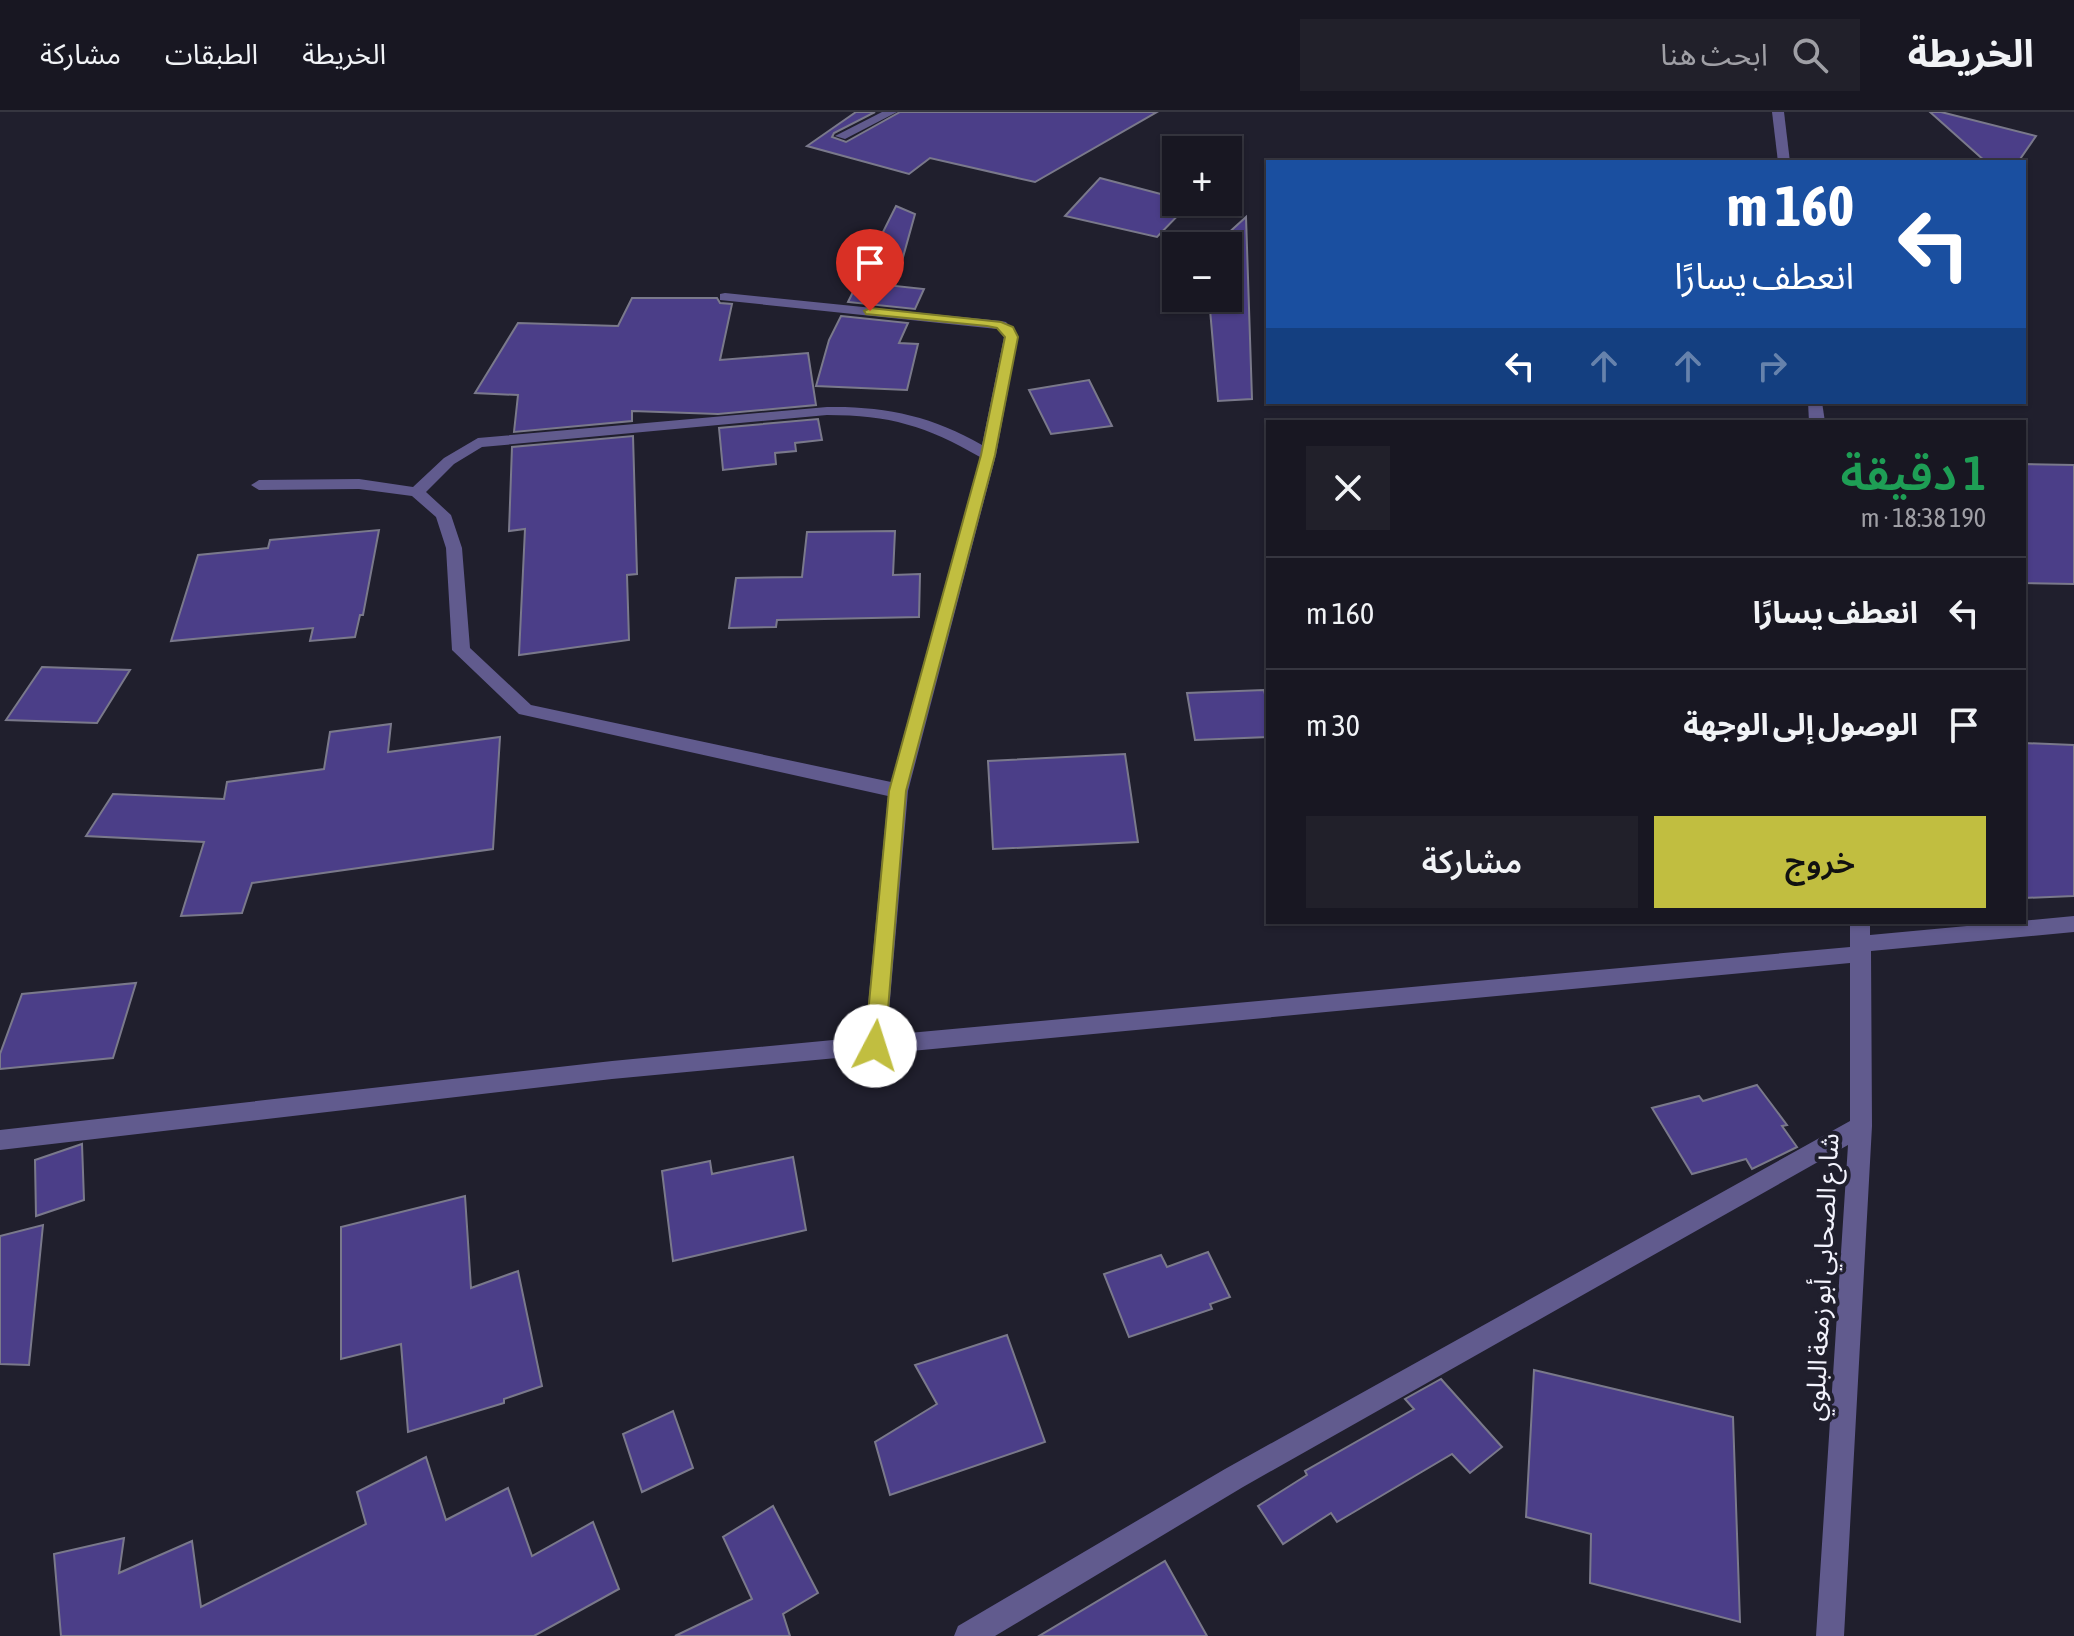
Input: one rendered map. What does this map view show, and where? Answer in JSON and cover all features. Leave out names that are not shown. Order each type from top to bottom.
[{"type":"street","points":[[841,136],[891,112]]},
{"type":"street","points":[[1778,112],[1784,160]]},
{"type":"street","points":[[725,297],[1001,325],[1009,330],[1011,337],[988,455],[898,791],[875,1046]]},
{"type":"street","points":[[417,492],[449,461],[478,443],[827,411],[870,410],[916,418],[940,427],[988,455]]},
{"type":"street","points":[[259,485],[359,484],[417,492],[443,515],[454,548],[461,650],[525,710],[898,791]]},
{"type":"street","points":[[0,1140],[612,1070],[875,1046],[1861,940],[2074,924]]},
{"type":"street","name":"شارع الصحابي أبو زمعة البلوي","points":[[1830,1636],[1861,1126],[1861,940]]},
{"type":"street","points":[[968,1636],[1234,1478],[1861,1126]]},
{"type":"building","points":[[856,112],[875,112],[834,133],[832,137],[846,142],[900,112],[1157,112],[1035,182],[930,158],[909,174],[807,146]]},
{"type":"building","points":[[1930,112],[1941,112],[2036,136],[2019,160],[1984,160]]},
{"type":"building","points":[[1100,178],[1162,194],[1162,216],[1177,216],[1157,237],[1065,216]]},
{"type":"building","points":[[896,206],[915,214],[895,286],[924,289],[915,309],[848,302]]},
{"type":"building","points":[[1246,217],[1252,399],[1218,401],[1210,312],[1242,312],[1242,232],[1229,232]]},
{"type":"building","points":[[632,298],[717,298],[720,303],[732,304],[720,360],[808,353],[816,405],[718,414],[632,411],[632,421],[514,432],[518,395],[475,393],[518,323],[618,326]]},
{"type":"building","points":[[841,316],[908,323],[899,343],[918,344],[907,390],[816,386],[829,340]]},
{"type":"building","points":[[1089,380],[1112,426],[1051,434],[1029,390]]},
{"type":"building","points":[[818,419],[822,440],[795,443],[796,451],[775,453],[776,464],[723,470],[719,428]]},
{"type":"building","points":[[633,436],[637,574],[627,575],[629,640],[519,655],[525,529],[509,531],[512,447]]},
{"type":"building","points":[[2026,464],[2074,465],[2074,584],[2026,583]]},
{"type":"building","points":[[379,530],[363,615],[360,615],[355,637],[310,641],[313,628],[171,641],[198,555],[268,548],[270,540]]},
{"type":"building","points":[[895,531],[893,575],[920,574],[919,617],[777,620],[776,627],[729,628],[736,578],[802,577],[807,532]]},
{"type":"building","points":[[42,667],[130,670],[97,723],[6,720]]},
{"type":"building","points":[[1264,690],[1266,737],[1195,740],[1187,693]]},
{"type":"building","points":[[391,724],[388,752],[500,737],[493,849],[252,883],[242,913],[181,916],[204,842],[86,836],[113,794],[224,799],[227,782],[324,769],[330,732]]},
{"type":"building","points":[[2026,743],[2074,745],[2074,896],[2026,898]]},
{"type":"building","points":[[1125,754],[1138,842],[993,849],[988,761]]},
{"type":"building","points":[[136,983],[113,1058],[0,1069],[0,1054],[22,994]]},
{"type":"building","points":[[1757,1085],[1787,1125],[1782,1126],[1797,1147],[1752,1169],[1746,1159],[1692,1174],[1652,1108],[1699,1096],[1703,1101]]},
{"type":"building","points":[[82,1144],[84,1200],[36,1216],[35,1160]]},
{"type":"building","points":[[793,1157],[806,1230],[673,1261],[662,1171],[710,1161],[712,1174]]},
{"type":"building","points":[[465,1196],[471,1288],[518,1271],[542,1386],[504,1399],[504,1403],[408,1432],[401,1344],[341,1359],[341,1227]]},
{"type":"building","points":[[43,1225],[29,1365],[0,1364],[0,1236]]},
{"type":"building","points":[[1208,1252],[1230,1297],[1210,1304],[1212,1309],[1129,1337],[1104,1274],[1161,1255],[1167,1267]]},
{"type":"building","points":[[1007,1335],[1045,1442],[890,1495],[875,1442],[937,1404],[915,1365]]},
{"type":"building","points":[[1534,1370],[1733,1417],[1740,1622],[1590,1583],[1591,1534],[1526,1517]]},
{"type":"building","points":[[1441,1379],[1502,1447],[1470,1473],[1452,1454],[1337,1522],[1331,1513],[1283,1544],[1258,1506],[1307,1475],[1305,1471],[1414,1409],[1405,1399]]},
{"type":"building","points":[[673,1411],[693,1468],[642,1492],[623,1434]]},
{"type":"building","points":[[426,1457],[446,1520],[508,1488],[532,1556],[593,1522],[619,1589],[534,1636],[61,1636],[54,1554],[124,1538],[119,1573],[192,1541],[201,1607],[366,1524],[357,1492]]},
{"type":"building","points":[[773,1506],[818,1593],[783,1614],[790,1636],[675,1636],[752,1599],[723,1537]]},
{"type":"building","points":[[1165,1561],[1207,1636],[1039,1636]]},
{"type":"route","points":[[870,311],[1001,325],[1009,330],[1011,337],[988,455],[898,791],[875,1046]]}]
